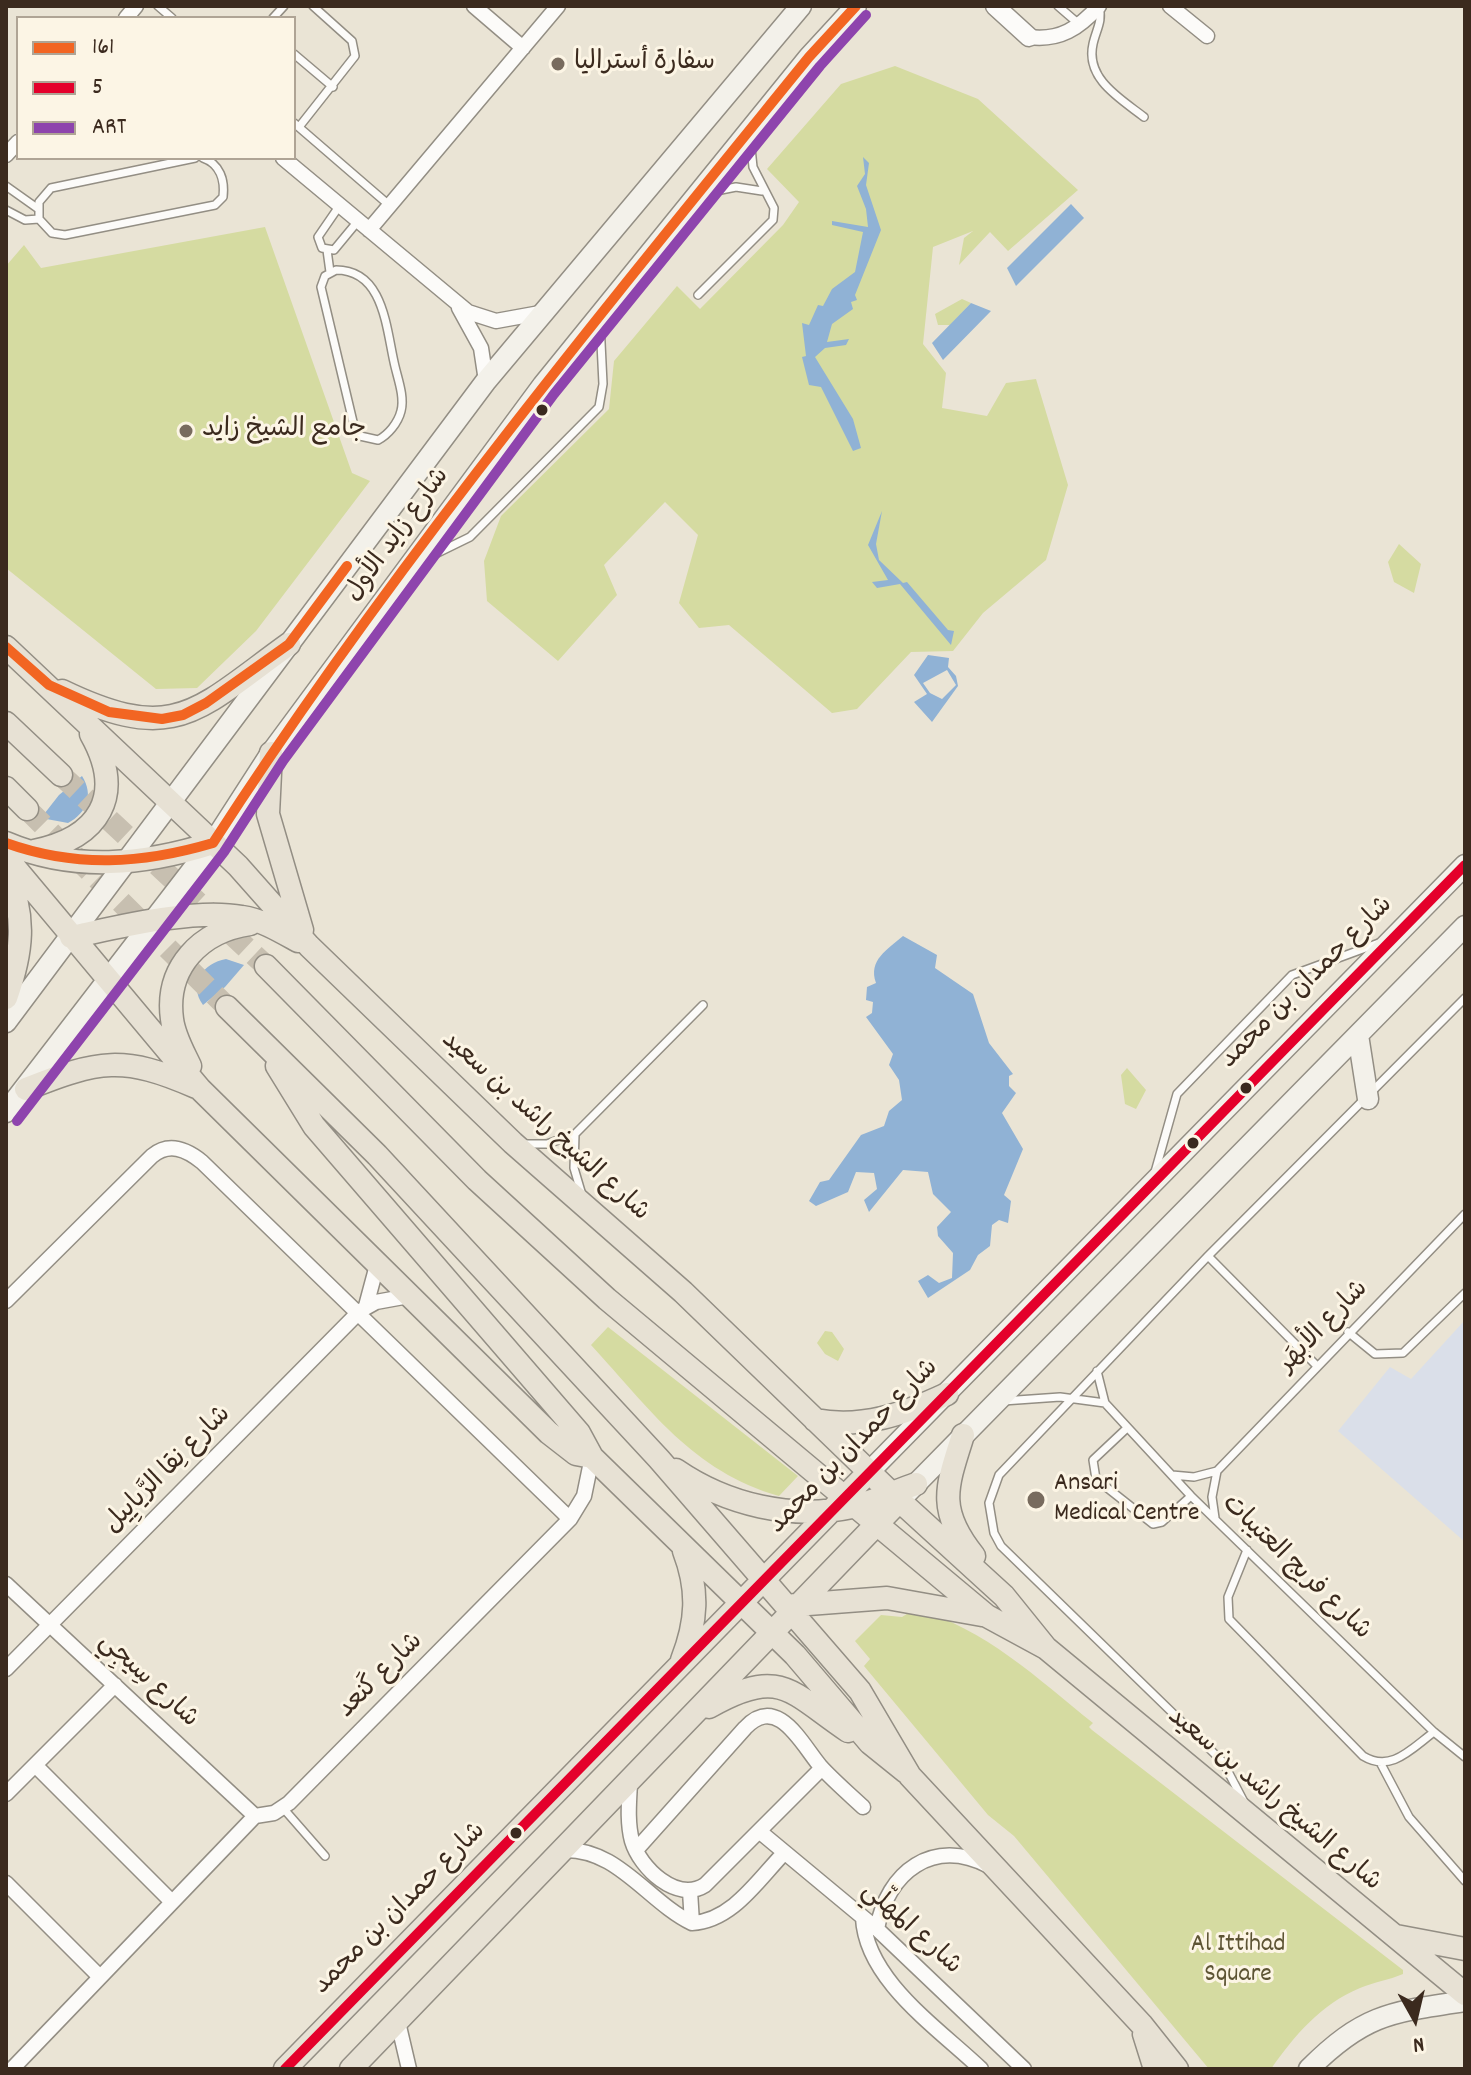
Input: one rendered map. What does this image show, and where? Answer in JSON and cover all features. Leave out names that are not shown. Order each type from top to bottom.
[{"type":"main road","name":"شارع زايد الأول","points":[[6,1022],[486,381],[801,6]]},
{"type":"main road","name":"شارع زايد الأول","points":[[6,1112],[213,843],[271,753],[543,385],[751,129],[856,6]]},
{"type":"main road","points":[[49,685],[109,712],[162,719],[183,715],[206,703],[289,644]]},
{"type":"main road","name":"شارع الشيخ راشد بن سعيد","points":[[6,647],[247,875],[309,946],[513,1143],[683,1292],[895,1497],[1004,1596],[1046,1648],[1465,1994]]},
{"type":"main road","points":[[29,852],[69,842],[81,835],[99,816],[104,802],[105,770],[84,722]]},
{"type":"main road","points":[[6,723],[61,775]]},
{"type":"main road","points":[[271,753],[268,814],[295,914],[309,946]]},
{"type":"main road","points":[[6,788],[27,809]]},
{"type":"main road","points":[[6,843],[29,852],[83,863],[156,859],[213,843]]},
{"type":"main road","points":[[6,857],[200,1089],[549,1433],[576,1454],[592,1457]]},
{"type":"main road","name":"شارع حمدان بن محمد","points":[[285,2069],[714,1633],[748,1610],[764,1580],[845,1505],[869,1472],[1465,865]]},
{"type":"main road","points":[[6,871],[16,892],[22,923],[16,970],[6,998]]},
{"type":"main road","points":[[71,937],[154,920],[221,915],[261,922],[309,946]]},
{"type":"main road","points":[[200,1089],[172,1021],[174,983],[181,966],[206,939],[239,925],[261,922]]},
{"type":"main road","points":[[659,1459],[691,1480],[745,1503],[782,1510],[895,1497],[916,1484],[1465,926]]},
{"type":"main road","name":"شارع الشيخ راشد بن سعيد","points":[[266,966],[477,1180],[583,1277],[845,1505],[876,1524],[987,1616],[1046,1648]]},
{"type":"main road","points":[[227,1007],[377,1155],[792,1607],[869,1703],[910,1776]]},
{"type":"main road","points":[[1358,1035],[1368,1099]]},
{"type":"main road","points":[[269,1051],[288,1089],[314,1126],[579,1433],[592,1457],[772,1633],[884,1756]]},
{"type":"main road","points":[[26,1089],[64,1074],[116,1063],[151,1069],[200,1089]]},
{"type":"main road","points":[[815,1420],[858,1423],[912,1409],[947,1394]]},
{"type":"main road","points":[[963,1435],[948,1487],[949,1516],[959,1537],[1004,1596]]},
{"type":"main road","points":[[351,2069],[692,1719],[792,1607],[876,1524],[895,1497]]},
{"type":"main road","points":[[678,1669],[696,1614],[694,1584],[682,1546]]},
{"type":"main road","points":[[748,1610],[887,1598],[943,1605],[987,1616]]},
{"type":"main road","points":[[692,1719],[733,1695],[773,1684],[799,1695],[884,1756],[910,1776],[1142,2025],[1177,2069]]},
{"type":"main road","points":[[1391,1935],[1465,1949]]},
{"type":"main road","points":[[1309,2069],[1336,2042],[1370,2019],[1412,2008],[1465,2001]]},
{"type":"main road","points":[[1142,2025],[1155,2069]]},
{"type":"street","points":[[474,6],[523,48]]},
{"type":"street","points":[[364,226],[389,205],[558,6]]},
{"type":"street","points":[[995,6],[1029,37],[1055,36],[1081,26],[1099,6]]},
{"type":"street","points":[[1170,6],[1207,36]]},
{"type":"street","points":[[285,160],[456,304],[496,321],[540,313]]},
{"type":"street","points":[[456,304],[481,348],[486,381]]},
{"type":"street","points":[[6,1301],[158,1151],[175,1148],[190,1153],[363,1309],[570,1519]]},
{"type":"street","name":"شارع نِقا الرَّيايِيل","points":[[6,1669],[363,1309],[377,1265]]},
{"type":"street","points":[[363,1309],[409,1296]]},
{"type":"street","name":"شارع كَنعد","points":[[255,1816],[265,1816],[283,1808],[570,1519],[586,1490],[592,1457]]},
{"type":"street","name":"شارع سِيجِي","points":[[6,1584],[255,1816]]},
{"type":"street","points":[[6,1794],[115,1685]]},
{"type":"street","points":[[636,1850],[745,1728],[759,1718],[783,1720],[822,1768],[863,1807]]},
{"type":"street","points":[[35,1765],[172,1902]]},
{"type":"street","points":[[630,1783],[630,1830],[636,1850],[666,1884],[690,1891],[705,1885],[822,1768]]},
{"type":"street","points":[[12,2069],[255,1816]]},
{"type":"street","name":"شارع المهلّي","points":[[759,1831],[877,1929],[1024,2069]]},
{"type":"street","points":[[562,1850],[585,1851],[607,1859],[692,1923],[709,1922],[726,1913],[784,1853]]},
{"type":"street","points":[[877,1929],[892,1884],[917,1865],[947,1856],[978,1860],[993,1867]]},
{"type":"street","points":[[6,1883],[100,1977]]},
{"type":"street","points":[[690,1891],[692,1923]]},
{"type":"street","points":[[863,1918],[871,1956],[885,1978],[981,2069]]},
{"type":"street","points":[[398,2022],[409,2069]]},
{"type":"street","points":[[351,2069],[367,2069]]},
{"type":"lane","points":[[313,6],[346,35],[355,48],[353,63],[296,125],[389,205]]},
{"type":"lane","points":[[1058,6],[1081,26]]},
{"type":"lane","points":[[1099,6],[1101,20],[1092,55],[1097,75],[1144,117]]},
{"type":"lane","points":[[296,56],[333,87]]},
{"type":"lane","points":[[698,295],[773,220],[774,208],[762,191],[753,167],[751,129]]},
{"type":"lane","points":[[185,160],[58,186],[46,191],[37,208],[39,219],[52,233],[65,235],[215,205],[223,197],[221,176],[217,166],[206,160]]},
{"type":"lane","points":[[6,186],[37,208]]},
{"type":"lane","points":[[696,196],[736,187],[762,191]]},
{"type":"lane","points":[[330,272],[348,270],[363,278],[383,309],[402,405],[395,424],[378,440],[360,436],[354,426],[321,287],[330,272],[327,250],[319,243],[318,237],[340,205]]},
{"type":"lane","points":[[6,210],[25,220],[39,219]]},
{"type":"lane","points":[[327,250],[339,247],[364,226]]},
{"type":"lane","points":[[408,568],[470,537],[599,407],[603,384],[599,315]]},
{"type":"lane","points":[[1152,1182],[1177,1094],[1292,975],[1393,938]]},
{"type":"lane","points":[[1246,1815],[1239,1787],[1223,1762],[1001,1546],[994,1533],[989,1503],[999,1475],[1097,1371],[1465,998]]},
{"type":"lane","points":[[513,1143],[547,1144],[575,1134],[703,1005]]},
{"type":"lane","points":[[575,1134],[574,1168],[585,1205]]},
{"type":"lane","name":"شارع الأبهَر","points":[[1217,1471],[1465,1214]]},
{"type":"lane","points":[[1208,1256],[1316,1365]]},
{"type":"lane","points":[[1348,1332],[1366,1350],[1394,1356],[1411,1348],[1465,1293]]},
{"type":"lane","name":"شارع فريج العتيبات","points":[[1097,1371],[1105,1403],[1191,1496],[1434,1732],[1465,1757]]},
{"type":"lane","points":[[997,1401],[1072,1398],[1105,1403]]},
{"type":"lane","points":[[1127,1428],[1093,1460],[1096,1479],[1153,1524],[1162,1522],[1191,1496]]},
{"type":"lane","points":[[1172,1475],[1194,1477],[1217,1471],[1212,1497],[1215,1518]]},
{"type":"lane","points":[[1247,1550],[1228,1597],[1229,1619],[1363,1756],[1381,1764],[1409,1817],[1465,1881]]},
{"type":"lane","points":[[1381,1764],[1396,1760],[1434,1732]]},
{"type":"lane","points":[[283,1808],[325,1856]]},
{"type":"shaded area","points":[[1465,1320],[1465,1542],[1338,1431],[1390,1367],[1411,1379]]},
{"type":"green space","points":[[895,66],[978,99],[1078,190],[1008,251],[990,232],[959,265],[964,238],[973,231],[933,247],[923,344],[946,373],[942,408],[987,416],[1006,383],[1036,379],[1068,485],[1046,560],[983,613],[953,651],[911,652],[857,709],[832,713],[729,625],[699,628],[679,603],[698,535],[665,502],[604,565],[617,595],[558,661],[487,601],[484,561],[501,516],[609,409],[614,361],[677,286],[700,309],[783,225],[799,202],[767,169],[841,84]]},
{"type":"green space","points":[[265,227],[352,473],[370,481],[256,631],[197,688],[156,689],[6,568],[6,266],[24,245],[41,268]]},
{"type":"green space","points":[[962,299],[971,303],[950,325],[938,325],[935,314]]},
{"type":"green space","points":[[1399,544],[1421,564],[1414,593],[1394,582],[1388,562]]},
{"type":"green space","points":[[1127,1068],[1146,1090],[1136,1109],[1125,1104],[1121,1075]]},
{"type":"green space","points":[[608,1327],[798,1476],[779,1496],[748,1485],[697,1454],[653,1414],[591,1345]]},
{"type":"green space","points":[[825,1331],[832,1332],[844,1349],[838,1361],[825,1354],[817,1343]]},
{"type":"green space","name":"Al Ittihad Square","points":[[915,1609],[965,1629],[1010,1657],[1093,1723],[1089,1727],[1092,1730],[1403,1970],[1403,1974],[1360,1988],[1333,2003],[1299,2033],[1271,2069],[1209,2069],[1014,1836],[988,1815],[864,1666],[870,1659],[855,1641],[881,1615],[902,1617]]},
{"type":"water","points":[[863,157],[869,163],[866,185],[881,230],[855,295],[857,300],[851,302],[853,309],[832,324],[827,342],[849,339],[846,345],[825,348],[815,357],[853,419],[861,448],[853,451],[821,387],[809,385],[802,357],[806,356],[802,323],[809,325],[818,305],[823,306],[832,289],[855,272],[863,232],[832,225],[832,221],[868,227],[866,209],[857,186],[865,174]]},
{"type":"water","points":[[1071,204],[1084,218],[1016,286],[1007,268]]},
{"type":"water","points":[[971,303],[991,311],[943,360],[932,343]]},
{"type":"water","points":[[882,511],[876,544],[879,560],[903,583],[907,582],[948,630],[954,631],[951,645],[900,584],[877,588],[872,582],[888,580],[868,545]]},
{"type":"water","points":[[928,655],[949,658],[948,667],[956,676],[958,686],[932,722],[914,702],[927,694],[914,675]],"holes":[[[947,670],[956,685],[942,699],[930,693],[923,683]]]},
{"type":"water","points":[[82,776],[88,797],[80,814],[68,823],[41,818],[59,795]]},
{"type":"water","points":[[903,936],[937,955],[935,968],[973,994],[989,1043],[1013,1074],[1009,1076],[1009,1086],[1016,1093],[1002,1113],[1023,1149],[1004,1195],[1011,1201],[1008,1223],[999,1220],[992,1225],[990,1246],[978,1255],[970,1270],[928,1298],[918,1281],[928,1275],[939,1283],[952,1278],[953,1253],[938,1236],[937,1227],[951,1212],[933,1194],[928,1172],[903,1170],[869,1212],[864,1200],[877,1189],[874,1173],[856,1172],[848,1192],[816,1206],[809,1201],[820,1182],[829,1180],[861,1135],[884,1126],[889,1111],[902,1100],[899,1080],[889,1065],[893,1054],[866,1017],[872,1013],[873,1002],[866,1000],[867,987],[876,983],[877,962]]},
{"type":"water","points":[[226,959],[244,965],[225,987],[203,1005],[197,990],[200,976],[211,965]]},
{"type":"tunnel","points":[[61,775],[266,966]]},
{"type":"tunnel","points":[[27,809],[227,1007]]},
{"type":"transit line","name":"161","points":[[6,843],[84,860],[135,859],[213,843],[352,640],[500,442],[809,57],[856,6]]},
{"type":"transit line","name":"ART","points":[[17,1121],[224,852],[283,761],[554,394],[820,66],[866,15]]},
{"type":"transit line","name":"161","points":[[6,647],[49,685],[109,712],[162,719],[183,715],[206,703],[289,644],[347,566]]},
{"type":"transit line","name":"5","points":[[285,2069],[1465,865]]},
{"type":"place","name":"سفارة أستراليا","points":[[558,64]]},
{"type":"place","name":"جامع الشيخ زايد","points":[[186,431]]},
{"type":"place","name":"Ansari Medical Centre","points":[[1036,1500]]}]
